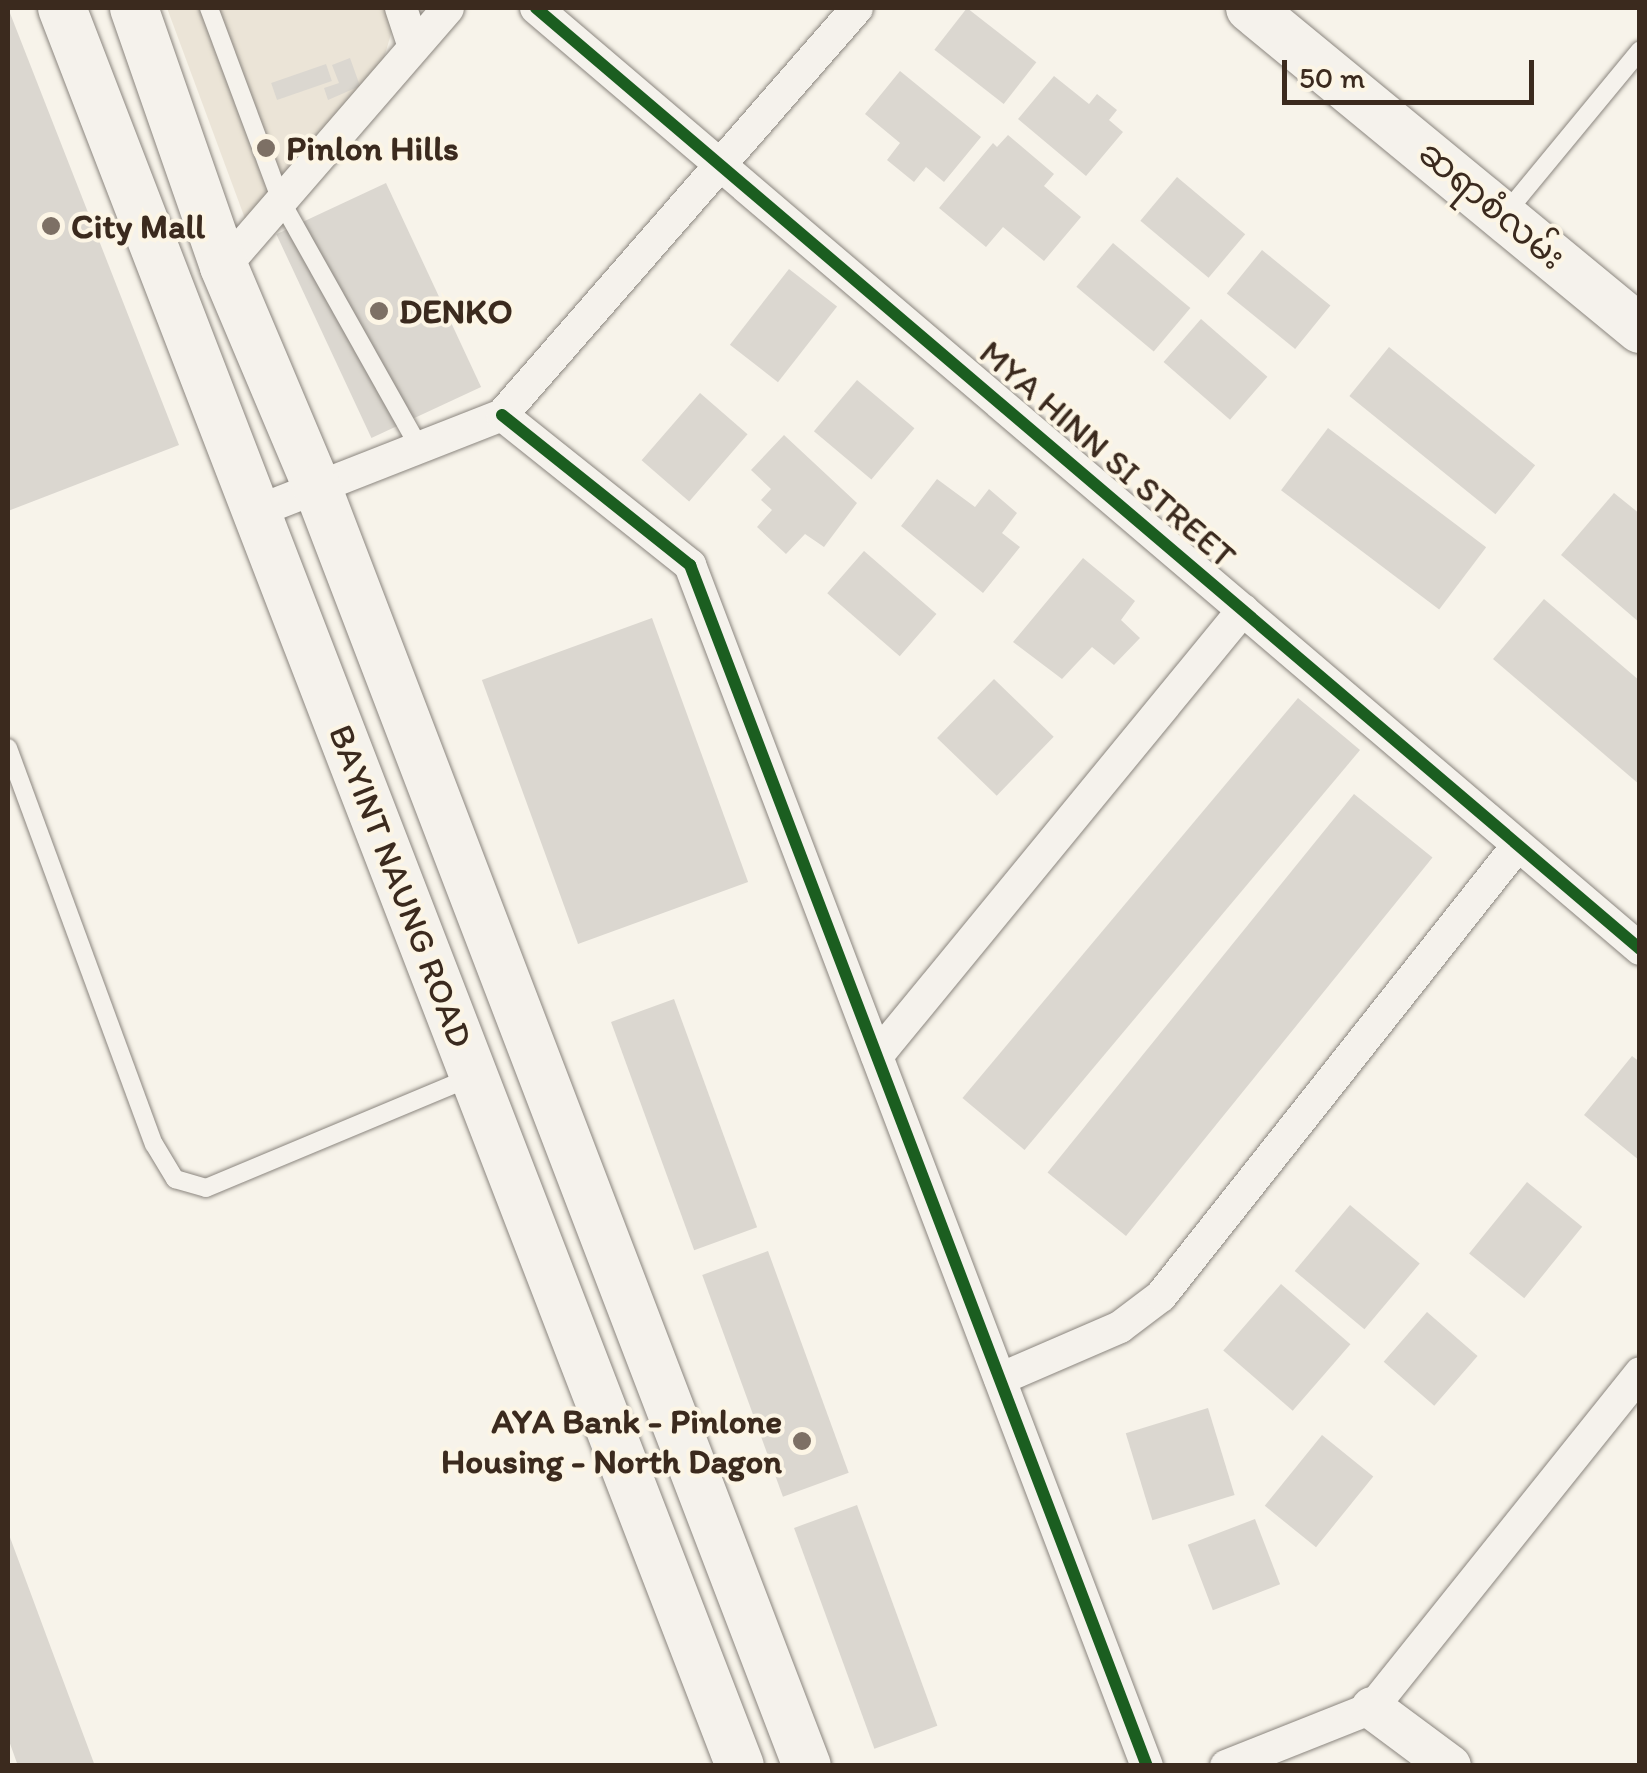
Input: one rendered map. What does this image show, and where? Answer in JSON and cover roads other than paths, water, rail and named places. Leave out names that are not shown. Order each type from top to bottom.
[{"type":"main road","name":"BAYINT NAUNG ROAD","points":[[62,8],[740,1766]]},
{"type":"main road","name":"BAYINT NAUNG ROAD","points":[[134,8],[225,270],[318,489],[807,1766]]},
{"type":"main road","name":"ဆရာစံလမ်း","points":[[1250,8],[1640,329]]},
{"type":"main road","points":[[163,275],[225,270]]},
{"type":"main road","points":[[181,321],[225,270]]},
{"type":"street","points":[[401,8],[414,47]]},
{"type":"street","points":[[225,270],[448,8]]},
{"type":"street","name":"MYA HINN SI STREET","points":[[536,8],[724,164],[1640,949]]},
{"type":"street","points":[[256,512],[502,415],[857,8]]},
{"type":"street","points":[[502,415],[690,564],[1147,1766]]},
{"type":"street","points":[[877,1056],[1243,610]]},
{"type":"street","points":[[1000,1378],[1120,1327],[1161,1296],[1518,845]]},
{"type":"street","points":[[1226,1766],[1372,1708],[1640,1373]]},
{"type":"street","points":[[1372,1708],[1450,1766]]},
{"type":"lane","points":[[210,8],[281,201],[419,447]]},
{"type":"lane","points":[[1505,215],[1640,50]]},
{"type":"lane","points":[[8,748],[154,1144],[175,1178],[206,1188],[475,1076]]},
{"type":"place","name":"Pinlon Hills","points":[[266,148]]},
{"type":"place","name":"City Mall","points":[[51,226]]},
{"type":"place","name":"DENKO","points":[[379,311]]},
{"type":"place","name":"AYA Bank - Pinlone Housing - North Dagon","points":[[802,1441]]}]
